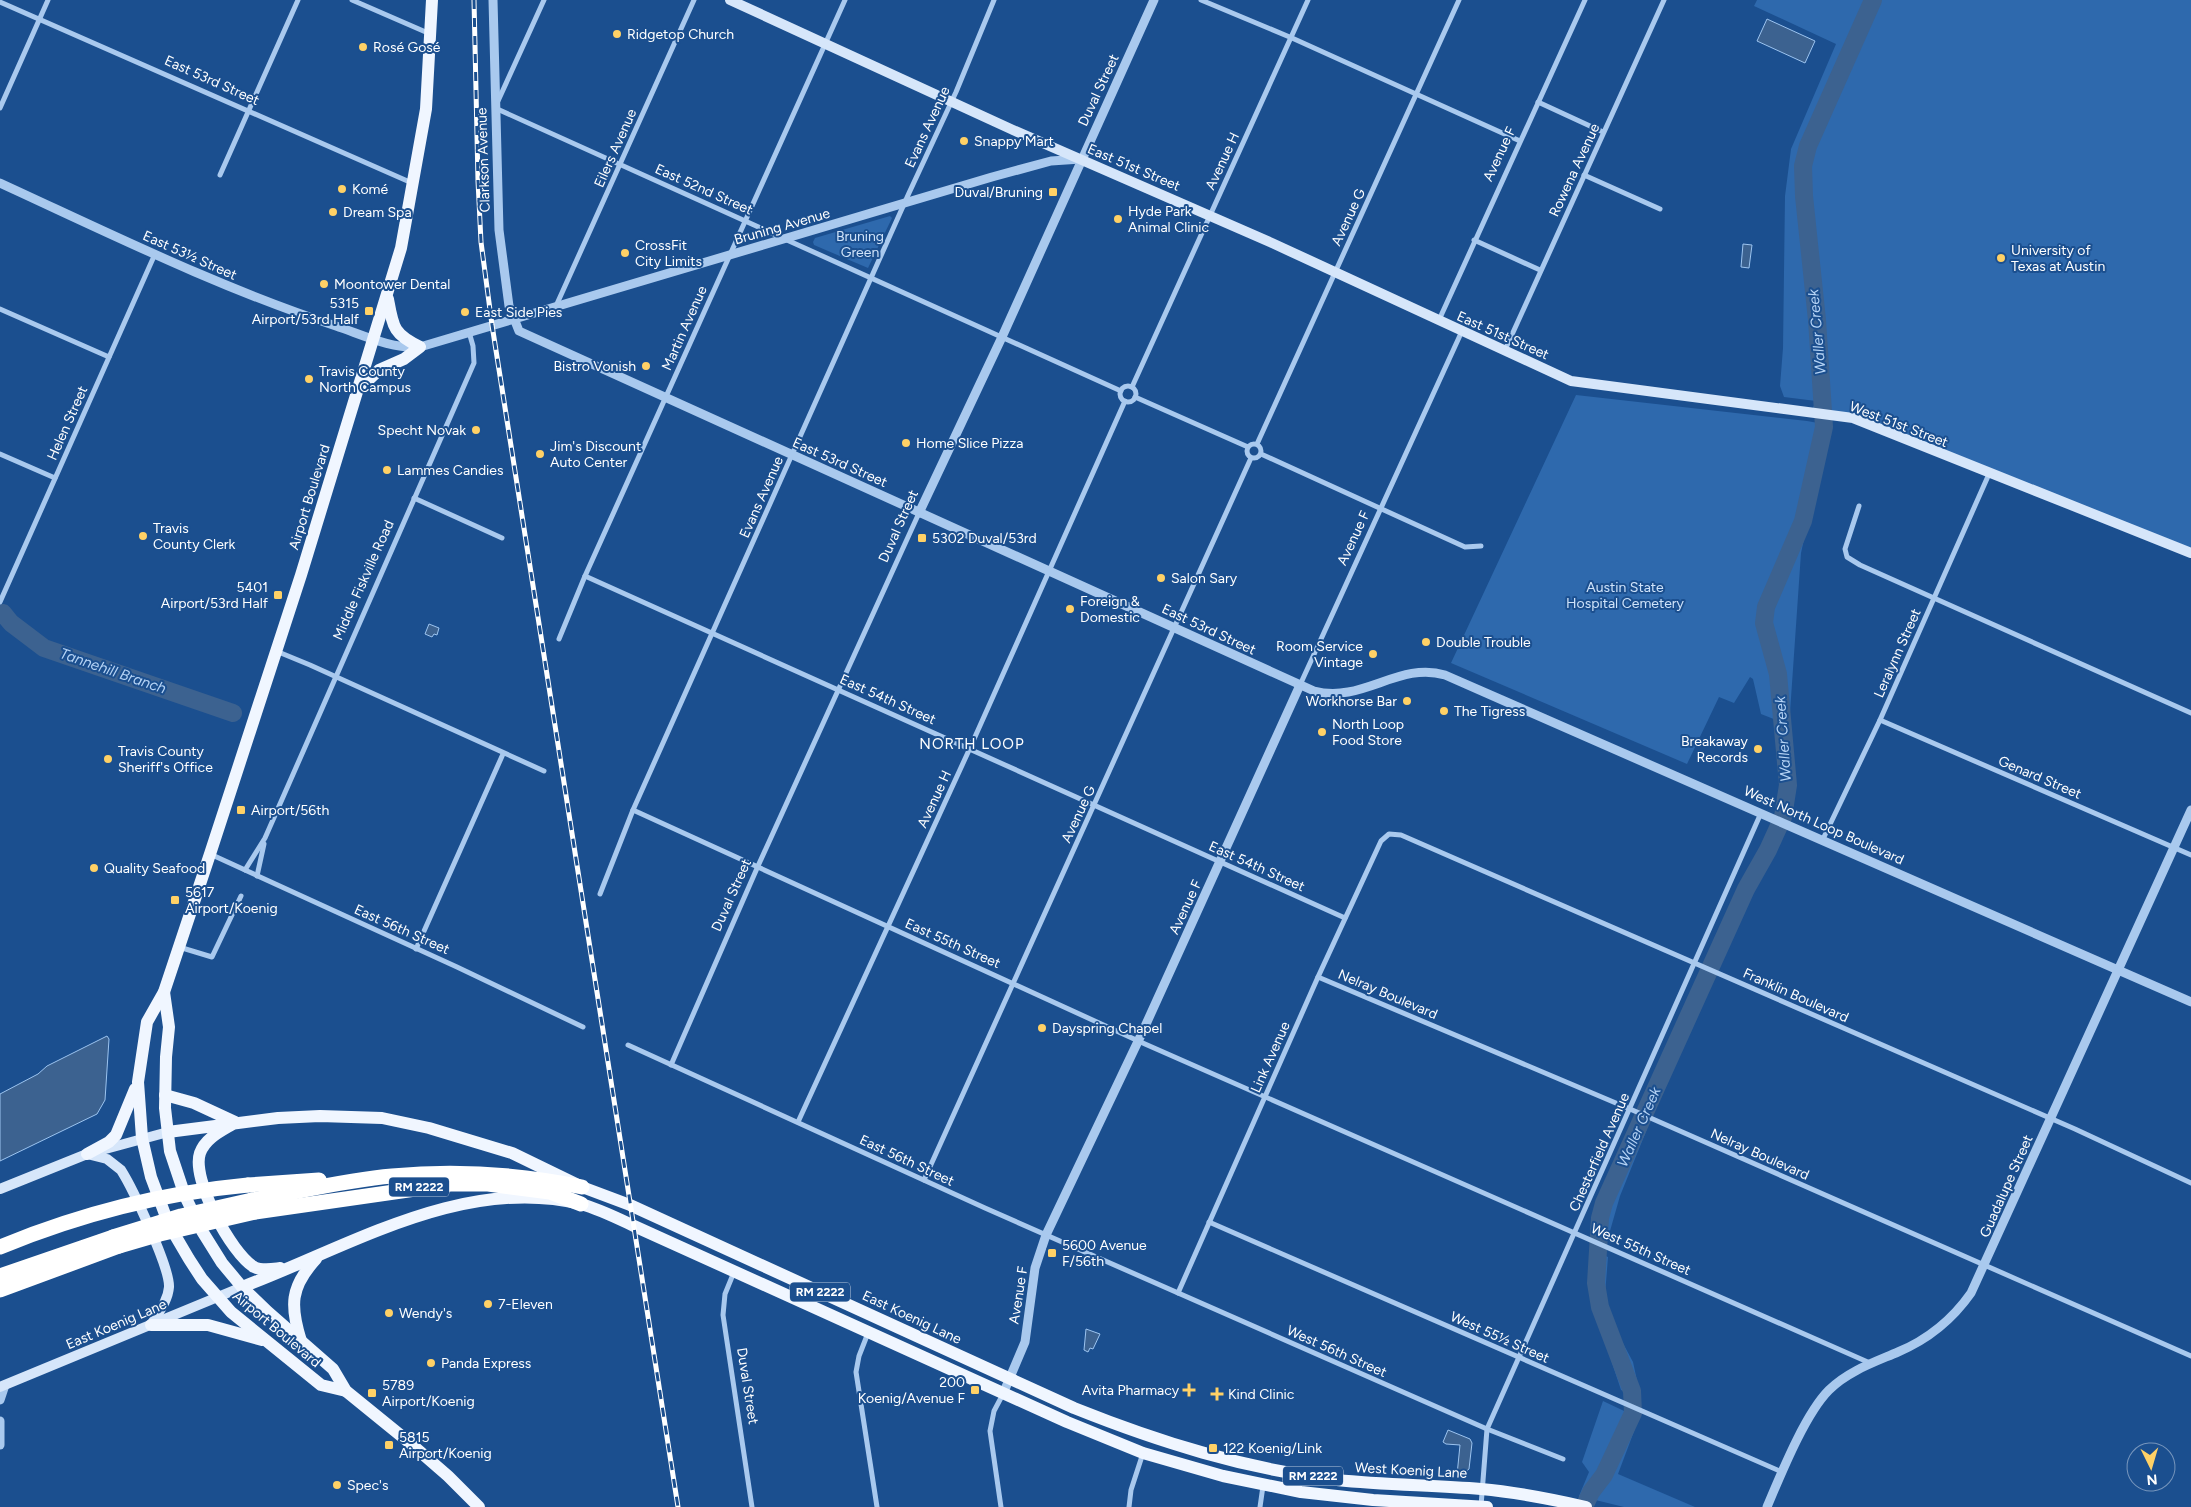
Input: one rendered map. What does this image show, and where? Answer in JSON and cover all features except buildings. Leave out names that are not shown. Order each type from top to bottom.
[{"type":"highway","name":"RM 2222","points":[[0,1290],[181,1216],[252,1199],[370,1179],[441,1173],[494,1174],[541,1179],[582,1187]]},
{"type":"highway","name":"RM 2222","points":[[252,1199],[450,1184],[488,1184],[550,1192],[581,1204]]},
{"type":"highway","points":[[0,1247],[43,1230],[117,1207],[218,1188],[252,1199]]},
{"type":"highway","name":"RM 2222","points":[[0,1276],[116,1241]]},
{"type":"main road","name":"Airport Boulevard","points":[[346,1391],[321,1386],[230,1312],[216,1297],[189,1259],[169,1226],[151,1178],[142,1138],[138,1082],[147,1022],[164,992],[210,854],[276,652],[401,248],[426,109],[432,0]]},
{"type":"main road","name":"East 51st Street","points":[[730,0],[1335,272],[1571,381],[1582,384]]},
{"type":"main road","points":[[357,390],[379,370],[404,359],[420,347],[403,339],[396,333],[392,323],[388,294]]},
{"type":"main road","name":"West 51st Street","points":[[1582,384],[1835,415],[1866,423],[1989,474],[2191,553]]},
{"type":"main road","name":"Airport Boulevard","points":[[164,992],[169,1027],[165,1095],[168,1132],[174,1166],[192,1214],[212,1248],[242,1287],[333,1369],[346,1391],[410,1442],[479,1507]]},
{"type":"main road","points":[[87,1154],[109,1142],[116,1135],[138,1082]]},
{"type":"main road","points":[[165,1095],[194,1103],[235,1122]]},
{"type":"main road","name":"East Koenig Lane","points":[[168,1132],[235,1122],[320,1116],[382,1118],[429,1128],[491,1146],[554,1172],[582,1187],[630,1205],[1074,1408],[1148,1436]]},
{"type":"main road","points":[[235,1122],[206,1142],[200,1152],[198,1162],[200,1174],[217,1219],[245,1260],[256,1268],[269,1270],[318,1257]]},
{"type":"main road","points":[[0,1189],[87,1154],[168,1132]]},
{"type":"main road","points":[[87,1154],[107,1159],[121,1170],[167,1269],[169,1288],[167,1297],[151,1325],[208,1325],[264,1340]]},
{"type":"main road","points":[[242,1287],[318,1257],[381,1228],[445,1207],[492,1198],[556,1200],[581,1204]]},
{"type":"main road","name":"RM 2222","points":[[581,1204],[734,1271],[1003,1394],[1107,1440],[1143,1453],[1187,1467],[1301,1492],[1372,1503],[1483,1507]]},
{"type":"main road","points":[[301,1341],[294,1319],[293,1299],[301,1279],[318,1257]]},
{"type":"main road","name":"East Koenig Lane","points":[[3,1386],[242,1287]]},
{"type":"main road","name":"West Koenig Lane","points":[[1148,1436],[1226,1460],[1303,1475],[1374,1483],[1483,1489],[1579,1506]]},
{"type":"street","points":[[0,108],[48,0]]},
{"type":"street","points":[[220,174],[298,0]]},
{"type":"street","points":[[352,0],[431,35]]},
{"type":"street","name":"Clarkson Avenue","points":[[493,0],[499,230],[506,286],[513,318]]},
{"type":"street","points":[[495,108],[544,0]]},
{"type":"street","name":"Eilers Avenue","points":[[556,306],[694,0]]},
{"type":"street","name":"Martin Avenue","points":[[559,639],[585,576],[729,255],[747,221],[845,0]]},
{"type":"street","name":"Evans Avenue","points":[[600,894],[633,810],[711,633],[952,101],[994,0]]},
{"type":"street","name":"Duval Street","points":[[671,1065],[758,866],[840,690],[919,513],[1002,337],[1154,0]]},
{"type":"street","points":[[1201,0],[1292,38],[1520,142]]},
{"type":"street","name":"Avenue H","points":[[1132,387],[1308,0]]},
{"type":"street","name":"Avenue G","points":[[1257,444],[1459,0]]},
{"type":"street","name":"Avenue F","points":[[1439,321],[1474,240],[1586,0]]},
{"type":"street","name":"Rowena Avenue","points":[[1505,350],[1661,1]]},
{"type":"street","name":"East 53rd Street","points":[[0,2],[412,184]]},
{"type":"street","points":[[1538,102],[1604,132]]},
{"type":"street","name":"East 52nd Street","points":[[495,108],[1121,391]]},
{"type":"street","name":"Bruning Avenue","points":[[469,332],[1051,161],[1081,159]]},
{"type":"street","points":[[1584,175],[1660,210]]},
{"type":"street","name":"East 53½ Street","points":[[0,183],[258,299],[374,338]]},
{"type":"street","points":[[1474,240],[1540,270]]},
{"type":"street","name":"Helen Street","points":[[0,602],[155,254]]},
{"type":"street","points":[[0,309],[109,357]]},
{"type":"street","name":"East 53rd Street","points":[[513,318],[519,331],[1314,692],[1338,695],[1419,671],[1445,675]]},
{"type":"street","name":"Avenue F","points":[[1001,1507],[990,1431],[994,1411],[1025,1342],[1035,1268],[1046,1236],[1220,862],[1462,331]]},
{"type":"street","points":[[374,338],[397,346],[420,347],[469,332]]},
{"type":"street","name":"Middle Fiskville Road","points":[[245,870],[265,838],[474,363],[469,332]]},
{"type":"street","points":[[1124,387],[1132,387],[1136,393],[1135,397],[1132,401],[1125,401],[1122,398],[1121,391],[1124,387]]},
{"type":"street","points":[[1135,397],[1248,448]]},
{"type":"street","name":"Avenue H","points":[[798,1122],[970,748],[1125,401]]},
{"type":"street","points":[[1248,448],[1253,444],[1257,444],[1260,447],[1261,454]]},
{"type":"street","points":[[1248,448],[1247,452],[1251,458],[1256,458],[1261,454]]},
{"type":"street","points":[[0,454],[55,478]]},
{"type":"street","points":[[1261,454],[1465,547],[1482,546]]},
{"type":"street","name":"Avenue G","points":[[924,1180],[1251,458]]},
{"type":"street","name":"Leralynn Street","points":[[1823,839],[1880,720],[1989,474]]},
{"type":"street","points":[[414,498],[502,538]]},
{"type":"street","points":[[1860,506],[1845,549],[1846,557],[1860,565],[2191,713]]},
{"type":"street","name":"East 54th Street","points":[[585,576],[1345,918]]},
{"type":"street","points":[[276,652],[336,676],[503,754],[544,771]]},
{"type":"street","name":"West North Loop Boulevard","points":[[1445,675],[1762,812],[2191,1002]]},
{"type":"street","name":"Genard Street","points":[[1880,720],[2191,855]]},
{"type":"street","points":[[416,948],[503,754]]},
{"type":"street","name":"East 55th Street","points":[[633,810],[1265,1096]]},
{"type":"street","name":"Guadalupe Street","points":[[1767,1507],[1782,1472],[1821,1399],[1830,1389],[1841,1380],[1870,1363],[1913,1345],[1946,1324],[1971,1293],[2191,810]]},
{"type":"street","name":"Chesterfield Avenue","points":[[1483,1507],[1488,1429],[1762,812]]},
{"type":"street","name":"Franklin Boulevard","points":[[1390,834],[1401,835],[1696,963],[2051,1119],[2191,1183]]},
{"type":"street","name":"Link Avenue","points":[[1178,1293],[1381,840],[1390,834]]},
{"type":"street","name":"Middle Fiskville Road","points":[[257,876],[265,838]]},
{"type":"street","name":"East 56th Street","points":[[210,854],[583,1027]]},
{"type":"street","points":[[178,947],[212,957],[241,896]]},
{"type":"street","name":"Nelray Boulevard","points":[[1318,977],[1630,1109],[2191,1356]]},
{"type":"street","name":"East 56th Street","points":[[628,1045],[1046,1236],[1178,1293]]},
{"type":"street","name":"West 55th Street","points":[[1265,1096],[1870,1363]]},
{"type":"street","name":"West 55½ Street","points":[[1209,1222],[1782,1472]]},
{"type":"street","name":"Duval Street","points":[[734,1271],[725,1294],[723,1315],[752,1507]]},
{"type":"street","name":"West 56th Street","points":[[1178,1293],[1488,1429],[1563,1459]]},
{"type":"street","points":[[868,1332],[859,1356],[856,1372],[877,1507]]},
{"type":"street","points":[[0,1400],[3,1386]]},
{"type":"street","points":[[0,1421],[0,1445]]},
{"type":"street","points":[[1129,1507],[1143,1453]]},
{"type":"street","points":[[1260,1507],[1264,1485]]},
{"type":"green space","name":"University of Texas at Austin","points":[[1757,0],[2191,0],[2191,553],[1866,423],[1811,412],[1816,401],[1784,397],[1780,386],[1783,348],[1785,196],[1791,149],[1836,44],[1754,6]]},
{"type":"green space","name":"Bruning Green","points":[[890,216],[892,218],[868,268],[814,245],[815,238]]},
{"type":"green space","name":"Austin State Hospital Cemetery","points":[[1576,395],[1829,425],[1801,553],[1789,727],[1792,781],[1787,808],[1781,805],[1786,782],[1781,722],[1761,714],[1753,679],[1750,677],[1734,703],[1719,697],[1687,764],[1451,663]]},
{"type":"green space","points":[[1633,1123],[1647,1129],[1620,1196],[1608,1238],[1593,1230],[1593,1215]]},
{"type":"green space","points":[[1593,1250],[1608,1257],[1605,1295],[1610,1319],[1633,1362],[1641,1399],[1621,1390],[1590,1296]]},
{"type":"green space","points":[[1603,1401],[1639,1418],[1618,1474],[1695,1507],[1624,1507],[1579,1496],[1589,1472],[1582,1462]]},
{"type":"shaded area","points":[[1767,19],[1815,41],[1805,63],[1757,41]]},
{"type":"shaded area","points":[[1743,244],[1752,245],[1749,268],[1741,267]]},
{"type":"shaded area","points":[[429,624],[439,628],[437,635],[434,634],[432,637],[425,634]]},
{"type":"shaded area","points":[[107,1036],[109,1039],[105,1100],[97,1114],[0,1161],[0,1094],[38,1074],[47,1066]]},
{"type":"shaded area","points":[[1086,1329],[1100,1334],[1093,1349],[1090,1348],[1088,1352],[1084,1350]]},
{"type":"shaded area","points":[[1448,1430],[1470,1439],[1472,1443],[1469,1469],[1462,1475],[1457,1475],[1460,1445],[1443,1442]]},
{"type":"waterway","name":"Waller Creek","points":[[1584,1507],[1591,1492],[1604,1475],[1633,1413],[1632,1391],[1600,1307],[1596,1283],[1600,1218],[1604,1203],[1746,889],[1768,850],[1783,817],[1788,785],[1778,674],[1764,623],[1766,607],[1803,521],[1824,427],[1817,320],[1804,196],[1803,166],[1808,146],[1873,0]]},
{"type":"waterway","name":"Tannehill Branch","points":[[3,613],[11,623],[44,648],[233,713]]},
{"type":"railway","points":[[474,0],[481,242],[492,325],[678,1507]]},
{"type":"place","name":"Ridgetop Church","points":[[617,34]]},
{"type":"place","name":"Rosé Gosé","points":[[363,47]]},
{"type":"place","name":"Snappy Mart","points":[[964,141]]},
{"type":"place","name":"Komé","points":[[342,189]]},
{"type":"place","name":"Duval/Bruning","points":[[1053,192]]},
{"type":"place","name":"Dream Spa","points":[[333,212]]},
{"type":"place","name":"Hyde Park Animal Clinic","points":[[1118,219]]},
{"type":"place","name":"CrossFit City Limits","points":[[625,253]]},
{"type":"place","name":"University of Texas at Austin","points":[[2001,258]]},
{"type":"place","name":"Moontower Dental","points":[[324,284]]},
{"type":"place","name":"5315 Airport/53rd Half","points":[[369,311]]},
{"type":"place","name":"East Side Pies","points":[[465,312]]},
{"type":"place","name":"Bistro Vonish","points":[[646,366]]},
{"type":"place","name":"Travis County North Campus","points":[[309,379]]},
{"type":"place","name":"Specht Novak","points":[[476,430]]},
{"type":"place","name":"Home Slice Pizza","points":[[906,443]]},
{"type":"place","name":"Jim's Discount Auto Center","points":[[540,454]]},
{"type":"place","name":"Lammes Candies","points":[[387,470]]},
{"type":"place","name":"Travis County Clerk","points":[[143,536]]},
{"type":"place","name":"5302 Duval/53rd","points":[[922,538]]},
{"type":"place","name":"Salon Sary","points":[[1161,578]]},
{"type":"place","name":"5401 Airport/53rd Half","points":[[278,595]]},
{"type":"place","name":"Foreign & Domestic","points":[[1070,609]]},
{"type":"place","name":"Double Trouble","points":[[1426,642]]},
{"type":"place","name":"Room Service Vintage","points":[[1373,654]]},
{"type":"place","name":"Workhorse Bar","points":[[1407,701]]},
{"type":"place","name":"The Tigress","points":[[1444,711]]},
{"type":"place","name":"North Loop Food Store","points":[[1322,732]]},
{"type":"place","name":"Breakaway Records","points":[[1758,749]]},
{"type":"place","name":"Travis County Sheriff's Office","points":[[108,759]]},
{"type":"place","name":"Airport/56th","points":[[241,810]]},
{"type":"place","name":"Quality Seafood","points":[[94,868]]},
{"type":"place","name":"5617 Airport/Koenig","points":[[175,900]]},
{"type":"place","name":"Dayspring Chapel","points":[[1042,1028]]},
{"type":"place","name":"5600 Avenue F/56th","points":[[1052,1253]]},
{"type":"place","name":"7-Eleven","points":[[488,1304]]},
{"type":"place","name":"Wendy's","points":[[389,1313]]},
{"type":"place","name":"Panda Express","points":[[431,1363]]},
{"type":"place","name":"200 Koenig/Avenue F","points":[[975,1390]]},
{"type":"place","name":"Avita Pharmacy","points":[[1189,1390]]},
{"type":"place","name":"5789 Airport/Koenig","points":[[372,1393]]},
{"type":"place","name":"Kind Clinic","points":[[1217,1394]]},
{"type":"place","name":"5815 Airport/Koenig","points":[[389,1445]]},
{"type":"place","name":"122 Koenig/Link","points":[[1213,1448]]},
{"type":"place","name":"Spec's","points":[[337,1485]]},
{"type":"district","name":"NORTH LOOP","points":[[972,744]]}]
